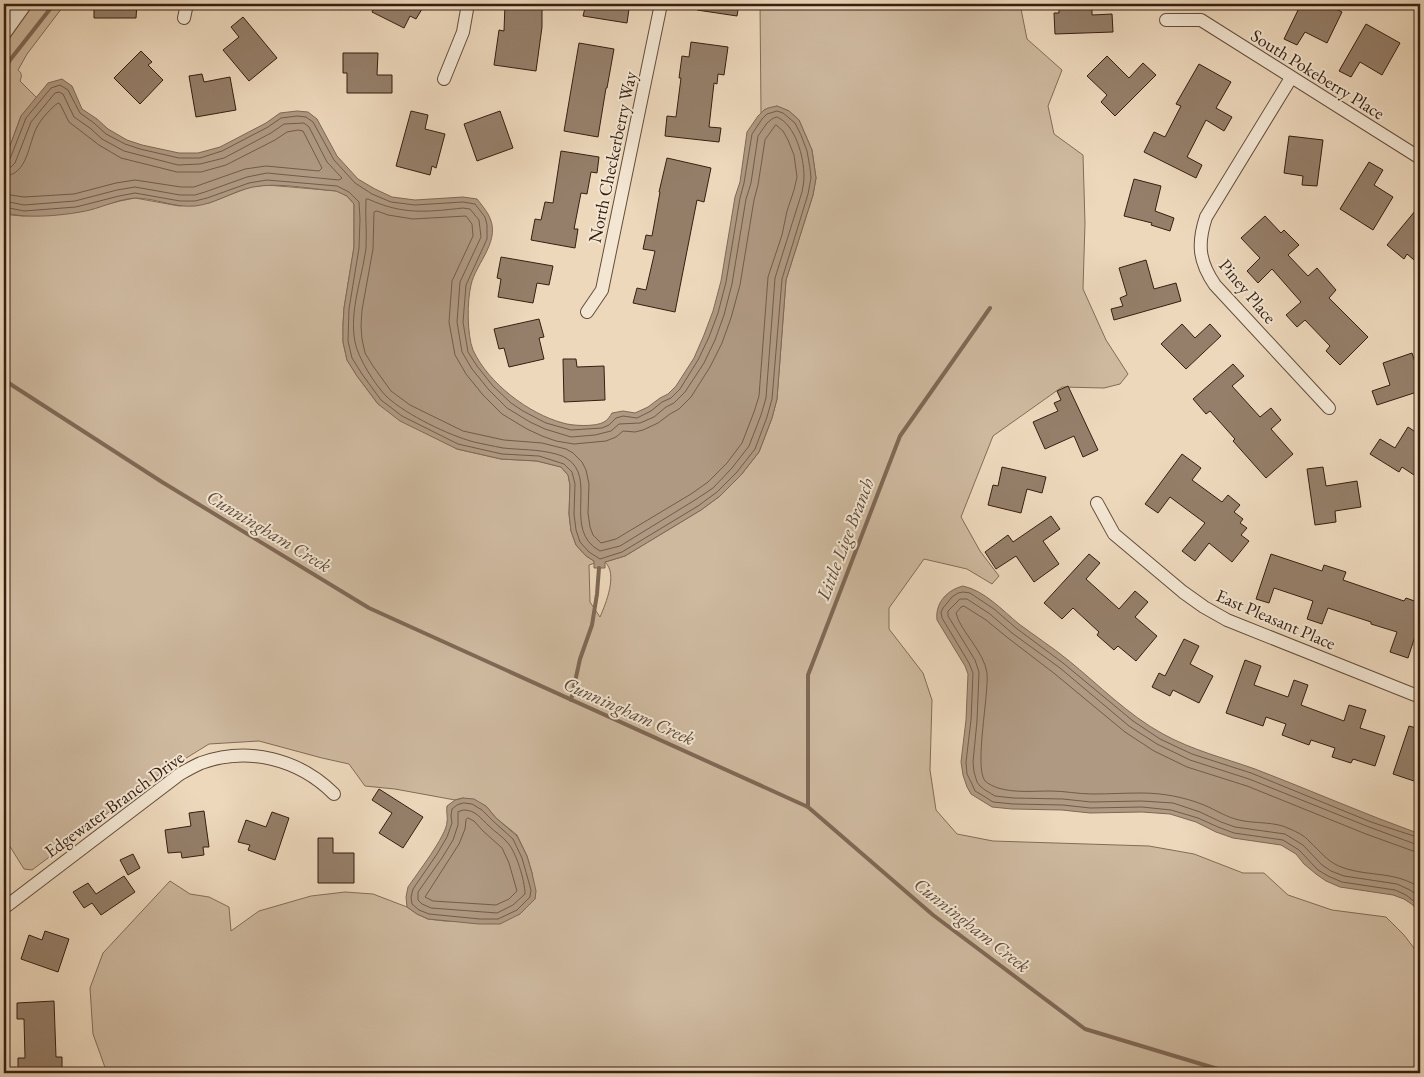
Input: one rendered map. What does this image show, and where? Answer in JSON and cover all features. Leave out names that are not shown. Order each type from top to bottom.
[{"type":"street","points":[[4,32],[24,4]]},
{"type":"street","points":[[184,18],[187,4]]},
{"type":"street","points":[[444,79],[463,32],[468,4]]},
{"type":"street","name":"North Checkerberry Way","points":[[587,312],[602,290],[661,4]]},
{"type":"street","name":"South Pokeberry Place","points":[[1166,20],[1200,20],[1420,158]]},
{"type":"street","name":"Piney Place","points":[[1292,78],[1206,217],[1201,232],[1200,246],[1207,273],[1215,285],[1329,408]]},
{"type":"street","name":"East Pleasant Place","points":[[1097,503],[1114,534],[1183,592],[1204,607],[1227,620],[1420,697]]},
{"type":"street","name":"Edgewater Branch Drive","points":[[4,908],[180,774],[200,763],[222,757],[245,755],[268,757],[286,762],[306,771],[324,783],[334,794]]},
{"type":"shaded area","points":[[33,4],[65,4],[27,54],[18,70],[21,75],[20,81],[37,98],[21,116],[4,162],[4,46]]},
{"type":"shaded area","points":[[760,4],[1020,4],[1027,39],[1062,70],[1048,106],[1054,134],[1083,155],[1085,223],[1083,289],[1106,340],[1128,374],[1120,384],[1104,388],[1062,387],[993,436],[961,517],[980,551],[999,576],[992,584],[967,569],[924,559],[889,608],[889,629],[923,673],[932,700],[930,770],[936,810],[957,834],[993,841],[1149,846],[1194,854],[1243,873],[1264,873],[1288,895],[1332,910],[1386,917],[1404,935],[1420,956],[1420,1073],[107,1073],[93,1034],[90,988],[103,953],[170,881],[190,894],[209,897],[229,907],[231,931],[259,911],[311,896],[345,892],[373,894],[407,907],[428,919],[461,921],[520,914],[535,899],[532,873],[527,856],[517,835],[496,818],[486,806],[463,798],[455,800],[395,789],[365,786],[349,764],[259,741],[209,744],[157,776],[32,870],[24,869],[4,837],[4,212],[23,216],[77,212],[135,198],[179,206],[209,203],[250,187],[267,185],[337,191],[347,196],[354,204],[354,247],[344,308],[343,342],[347,360],[378,404],[457,449],[501,459],[537,461],[561,467],[568,475],[570,485],[569,514],[571,531],[576,545],[595,563],[589,565],[590,602],[600,617],[608,597],[611,581],[609,567],[605,562],[625,556],[701,510],[720,496],[741,475],[759,452],[777,399],[786,280],[813,195],[816,178],[812,150],[799,120],[789,111],[777,106],[764,110],[761,113]]},
{"type":"water","points":[[62,79],[72,86],[82,109],[108,129],[127,140],[142,145],[179,153],[198,153],[220,147],[266,123],[280,113],[308,112],[317,119],[337,156],[358,179],[375,189],[392,197],[415,200],[463,197],[477,199],[488,214],[492,224],[492,233],[491,242],[471,285],[468,309],[473,350],[489,374],[511,396],[550,419],[578,425],[600,424],[607,420],[612,413],[623,411],[635,413],[668,394],[676,386],[694,358],[713,311],[721,281],[735,197],[740,182],[747,132],[758,116],[768,108],[777,106],[789,111],[799,120],[812,150],[816,178],[813,195],[786,280],[777,399],[759,452],[741,475],[720,496],[701,510],[625,556],[605,562],[605,568],[594,568],[594,561],[586,556],[576,545],[571,531],[569,514],[570,485],[568,475],[561,467],[537,461],[501,459],[457,449],[400,421],[378,404],[357,376],[347,360],[343,342],[344,308],[354,247],[354,204],[347,196],[336,191],[263,186],[246,189],[210,203],[195,206],[180,206],[135,198],[71,214],[23,216],[4,212],[4,162],[21,116],[48,83]]},
{"type":"water","points":[[963,586],[979,592],[993,602],[1068,660],[1126,709],[1174,740],[1255,769],[1420,834],[1420,916],[1413,905],[1404,899],[1393,895],[1340,887],[1326,881],[1304,864],[1296,854],[1281,845],[1233,838],[1196,822],[1170,814],[1142,812],[1090,813],[992,807],[971,794],[963,775],[961,762],[966,720],[968,674],[937,620],[938,608],[943,598]]},
{"type":"water","points":[[463,798],[474,799],[486,806],[496,818],[517,836],[527,856],[532,873],[536,891],[535,899],[520,914],[500,924],[428,919],[407,907],[408,887],[437,845],[446,828],[447,806],[455,800]]},
{"type":"building","points":[[94,4],[137,4],[136,18],[94,18]]},
{"type":"building","points":[[376,4],[425,4],[416,19],[410,16],[404,28],[372,12]]},
{"type":"building","points":[[505,4],[542,4],[542,27],[536,71],[494,65],[499,30],[504,31]]},
{"type":"building","points":[[586,4],[620,4],[619,8],[629,9],[627,23],[583,16]]},
{"type":"building","points":[[697,4],[739,4],[737,16],[697,10]]},
{"type":"building","points":[[1059,4],[1092,4],[1092,15],[1112,14],[1113,32],[1055,34],[1054,13],[1059,13]]},
{"type":"building","points":[[1301,4],[1326,4],[1342,12],[1327,43],[1305,32],[1297,45],[1284,39]]},
{"type":"building","points":[[243,17],[277,58],[249,81],[223,50],[239,37],[231,27]]},
{"type":"building","points":[[1366,24],[1400,43],[1382,75],[1360,62],[1351,77],[1339,71]]},
{"type":"building","points":[[691,42],[728,47],[724,75],[718,74],[717,84],[714,83],[709,127],[721,128],[719,142],[665,136],[667,116],[676,117],[682,56],[689,57]]},
{"type":"building","points":[[579,43],[614,49],[598,137],[564,131]]},
{"type":"building","points":[[141,51],[152,62],[148,65],[163,80],[140,104],[114,78]]},
{"type":"building","points":[[343,53],[378,53],[377,75],[392,75],[392,93],[347,93],[347,73],[343,73]]},
{"type":"building","points":[[1107,56],[1129,78],[1143,63],[1156,75],[1115,116],[1101,102],[1107,95],[1087,76]]},
{"type":"building","points":[[1199,64],[1231,82],[1216,108],[1232,117],[1224,131],[1206,120],[1187,157],[1202,165],[1196,178],[1144,152],[1154,132],[1165,137],[1181,106],[1176,104]]},
{"type":"building","points":[[202,74],[204,82],[230,77],[236,110],[196,117],[189,76]]},
{"type":"building","points":[[411,111],[428,115],[425,129],[445,134],[436,168],[432,166],[430,175],[396,166]]},
{"type":"building","points":[[500,111],[513,148],[477,161],[464,124]]},
{"type":"building","points":[[1289,136],[1323,140],[1317,186],[1302,185],[1303,176],[1284,173]]},
{"type":"building","points":[[561,151],[599,157],[597,173],[591,172],[587,194],[581,193],[574,229],[578,229],[575,248],[531,240],[535,219],[541,220],[545,202],[553,203]]},
{"type":"building","points":[[667,158],[711,168],[704,202],[697,200],[675,312],[633,303],[637,288],[646,290],[655,251],[643,249],[646,235],[652,236]]},
{"type":"building","points":[[1369,162],[1383,170],[1374,185],[1393,197],[1373,230],[1340,209]]},
{"type":"building","points":[[1134,179],[1161,186],[1155,211],[1174,218],[1170,231],[1151,225],[1152,223],[1124,216]]},
{"type":"building","points":[[1420,205],[1420,265],[1407,254],[1404,259],[1387,245]]},
{"type":"building","points":[[1265,216],[1281,233],[1284,230],[1299,245],[1288,255],[1308,276],[1317,268],[1336,290],[1329,298],[1368,337],[1340,365],[1326,351],[1330,346],[1305,320],[1297,327],[1286,315],[1301,302],[1272,269],[1258,283],[1247,271],[1260,258],[1241,238]]},
{"type":"building","points":[[501,257],[553,266],[549,285],[537,283],[533,303],[498,297],[501,279],[497,278]]},
{"type":"building","points":[[1146,260],[1154,289],[1176,283],[1181,301],[1114,320],[1111,309],[1123,306],[1120,298],[1127,295],[1119,268]]},
{"type":"building","points":[[539,319],[544,337],[539,338],[544,359],[509,367],[504,348],[499,349],[494,329]]},
{"type":"building","points":[[1182,324],[1195,338],[1210,324],[1221,336],[1186,369],[1161,344]]},
{"type":"building","points":[[1412,353],[1420,378],[1420,391],[1377,405],[1372,391],[1390,385],[1383,363]]},
{"type":"building","points":[[563,359],[576,359],[577,367],[604,366],[605,400],[564,402]]},
{"type":"building","points":[[1233,364],[1244,376],[1232,386],[1260,417],[1271,408],[1281,420],[1271,429],[1293,454],[1266,478],[1233,441],[1235,439],[1210,411],[1206,414],[1193,399]]},
{"type":"building","points":[[1068,386],[1098,450],[1083,457],[1074,436],[1045,449],[1033,422],[1058,411],[1054,403],[1061,400],[1057,391]]},
{"type":"building","points":[[1408,427],[1420,435],[1420,479],[1402,467],[1399,472],[1370,454],[1380,439],[1395,448]]},
{"type":"building","points":[[1182,454],[1201,468],[1192,480],[1222,502],[1228,495],[1240,505],[1234,512],[1243,519],[1240,523],[1247,528],[1241,535],[1249,541],[1232,562],[1209,543],[1195,561],[1182,551],[1205,523],[1170,497],[1158,513],[1145,504]]},
{"type":"building","points":[[1002,467],[1046,477],[1042,493],[1027,489],[1021,513],[988,505],[993,485],[998,486]]},
{"type":"building","points":[[1323,467],[1326,486],[1357,481],[1361,507],[1335,511],[1336,522],[1315,525],[1307,469]]},
{"type":"building","points":[[1051,516],[1060,529],[1043,541],[1059,564],[1034,582],[1016,556],[996,569],[985,552],[1008,535],[1013,542]]},
{"type":"building","points":[[1089,554],[1100,563],[1086,579],[1119,609],[1135,591],[1148,602],[1135,617],[1157,636],[1136,661],[1118,646],[1114,650],[1097,635],[1099,632],[1073,608],[1062,619],[1044,603]]},
{"type":"building","points":[[1271,554],[1322,571],[1324,565],[1346,572],[1343,580],[1404,601],[1406,598],[1420,603],[1420,621],[1408,658],[1390,652],[1397,632],[1328,608],[1322,624],[1307,619],[1313,601],[1274,588],[1269,603],[1256,599]]},
{"type":"building","points":[[1184,639],[1199,646],[1190,664],[1213,676],[1199,703],[1173,690],[1170,696],[1152,687],[1159,673],[1165,676]]},
{"type":"building","points":[[1245,660],[1261,666],[1254,685],[1288,697],[1294,680],[1308,685],[1301,705],[1344,721],[1349,705],[1366,710],[1360,728],[1385,736],[1375,766],[1353,759],[1351,763],[1332,757],[1335,748],[1311,740],[1309,745],[1282,735],[1286,724],[1266,717],[1263,726],[1226,713]]},
{"type":"building","points":[[1409,726],[1420,729],[1417,749],[1420,750],[1420,783],[1393,774]]},
{"type":"building","points":[[379,789],[423,817],[403,848],[379,833],[392,813],[372,800]]},
{"type":"building","points":[[204,811],[209,847],[203,847],[204,855],[182,858],[181,852],[168,853],[165,830],[191,826],[189,813]]},
{"type":"building","points":[[272,812],[289,818],[275,860],[248,850],[250,845],[238,842],[246,820],[266,827]]},
{"type":"building","points":[[318,838],[333,838],[333,853],[354,853],[354,883],[318,883]]},
{"type":"building","points":[[133,854],[140,868],[128,875],[120,860]]},
{"type":"building","points":[[124,876],[135,892],[101,915],[92,903],[84,908],[73,892],[88,883],[96,894]]},
{"type":"building","points":[[45,931],[69,939],[58,972],[21,959],[29,935],[42,940]]},
{"type":"building","points":[[54,1001],[56,1057],[62,1057],[62,1073],[18,1073],[18,1058],[25,1058],[24,1019],[17,1019],[17,1003]]},
{"type":"waterway","points":[[4,71],[10,60],[54,4]]},
{"type":"waterway","name":"Little Lige Branch","points":[[808,807],[808,675],[900,436],[990,308]]},
{"type":"waterway","name":"Cunningham Creek","points":[[4,380],[162,482],[369,608],[808,807],[933,915],[1085,1029],[1231,1073]]},
{"type":"waterway","points":[[571,700],[580,659],[592,625],[599,568]]}]
